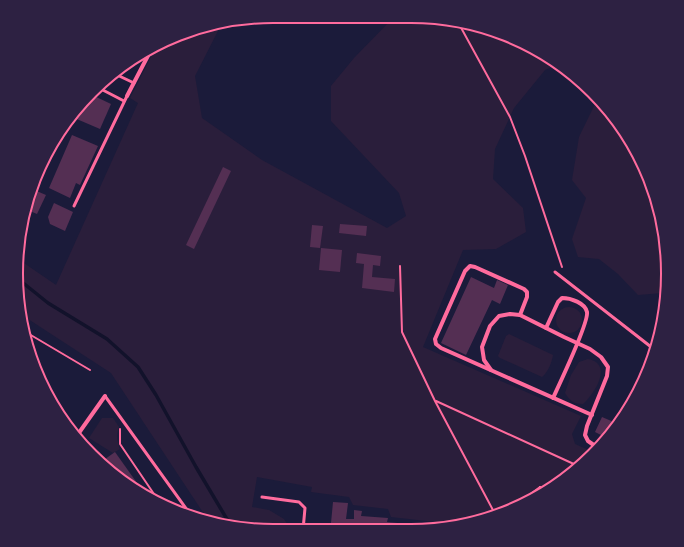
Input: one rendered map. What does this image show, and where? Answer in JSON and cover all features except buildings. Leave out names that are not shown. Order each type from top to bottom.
[{"type":"street","points":[[127,96],[147,58]]},
{"type":"street","points":[[520,315],[527,297],[527,292],[524,289],[470,266],[465,271],[435,339],[436,344],[441,348],[491,371],[592,415]]},
{"type":"street","points":[[546,328],[558,302],[562,298],[570,298],[585,307],[588,314],[584,329],[553,398]]},
{"type":"street","points":[[491,371],[484,360],[482,347],[490,326],[499,316],[510,314],[520,315],[590,349],[601,357],[608,367],[608,376],[586,426],[585,435],[588,441],[594,445]]},
{"type":"street","points":[[80,432],[105,396]]},
{"type":"lane","points":[[120,76],[134,83]]},
{"type":"lane","points":[[102,90],[124,101]]},
{"type":"lane","points":[[74,206],[127,96]]},
{"type":"lane","points":[[555,272],[650,346]]},
{"type":"lane","points":[[105,396],[186,508]]},
{"type":"lane","points":[[262,497],[299,502],[305,508],[304,524]]},
{"type":"path","points":[[462,29],[510,117],[525,156],[566,281]]},
{"type":"path","points":[[400,266],[402,332],[435,400],[493,510]]},
{"type":"path","points":[[31,335],[90,370]]},
{"type":"path","points":[[435,400],[574,464]]},
{"type":"path","points":[[125,424],[120,430],[120,444],[153,493]]},
{"type":"path","points":[[537,490],[540,487]]},
{"type":"shaded area","points":[[388,23],[410,23],[443,25],[491,36],[521,49],[552,67],[545,70],[514,108],[495,149],[493,179],[523,208],[526,232],[496,249],[463,250],[423,347],[581,416],[572,434],[575,444],[589,450],[550,482],[521,498],[491,511],[443,522],[391,517],[388,509],[353,505],[349,497],[311,492],[312,487],[257,477],[252,507],[269,510],[284,519],[287,524],[241,522],[204,514],[111,373],[27,318],[25,306],[24,263],[56,285],[138,103],[130,98],[152,55],[193,36],[219,30],[195,76],[202,118],[262,160],[387,228],[406,216],[399,193],[331,121],[331,86],[354,58]]},
{"type":"shaded area","points":[[595,104],[619,134],[635,163],[648,193],[659,241],[661,274],[660,293],[638,295],[618,274],[599,259],[578,257],[572,239],[586,198],[572,180],[579,137]]},
{"type":"shaded area","points":[[569,307],[578,311],[582,320],[578,329],[569,333],[560,329],[556,320],[560,311]]},
{"type":"shaded area","points":[[509,334],[553,355],[549,367],[542,377],[498,356],[506,336]]},
{"type":"shaded area","points":[[588,359],[596,362],[600,367],[601,373],[599,380],[592,393],[583,404],[575,403],[565,393],[571,375],[579,362]]},
{"type":"shaded area","points":[[102,418],[113,418],[119,427],[117,438],[120,449],[113,453],[89,438]]},
{"type":"waterway","points":[[24,283],[48,303],[107,339],[138,367],[156,395],[227,519]]}]
